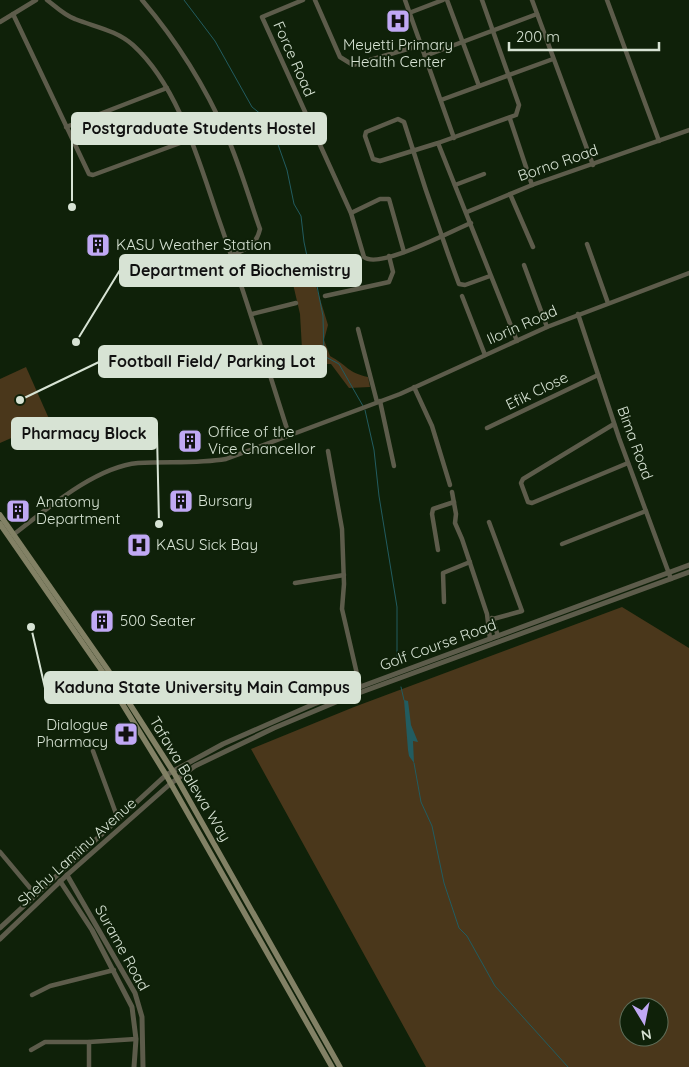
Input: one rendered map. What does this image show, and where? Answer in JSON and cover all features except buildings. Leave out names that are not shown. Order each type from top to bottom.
[{"type":"main road","name":"Tafawa Balewa Way","points":[[0,515],[11,536],[104,674],[166,775],[332,1067]]},
{"type":"main road","name":"Tafawa Balewa Way","points":[[0,524],[11,536],[108,670],[173,770],[340,1067]]},
{"type":"street","points":[[0,22],[36,0]]},
{"type":"street","points":[[47,0],[73,19],[115,33],[132,44],[149,62],[166,88],[191,139],[252,314],[289,436]]},
{"type":"street","points":[[142,0],[162,22],[199,78],[227,136],[260,229],[258,239],[252,246],[232,255]]},
{"type":"street","name":"Force Road","points":[[303,0],[262,17],[336,184],[351,213],[364,257],[368,260],[389,256]]},
{"type":"street","points":[[315,0],[340,58],[347,63],[353,65],[421,45]]},
{"type":"street","points":[[404,0],[454,138]]},
{"type":"street","points":[[409,13],[440,0]]},
{"type":"street","points":[[447,0],[478,86]]},
{"type":"street","points":[[482,0],[510,76],[519,111],[510,119],[454,138],[413,150],[376,162],[373,159],[366,132],[401,119],[404,122],[413,150],[441,235],[461,286],[490,276]]},
{"type":"street","points":[[532,0],[593,164]]},
{"type":"street","points":[[607,0],[659,141]]},
{"type":"street","points":[[13,14],[89,174],[93,175],[191,139]]},
{"type":"street","points":[[425,56],[537,14]]},
{"type":"street","points":[[441,100],[553,59]]},
{"type":"street","points":[[66,127],[166,88]]},
{"type":"street","points":[[510,119],[532,185]]},
{"type":"street","name":"Borno Road","points":[[467,212],[532,185],[689,130]]},
{"type":"street","points":[[438,143],[517,341]]},
{"type":"street","points":[[456,185],[484,174]]},
{"type":"street","points":[[510,194],[533,247]]},
{"type":"street","points":[[351,213],[380,199],[389,199],[404,252]]},
{"type":"street","points":[[325,296],[389,282],[393,272],[389,256],[431,242],[441,235],[471,223]]},
{"type":"street","points":[[587,244],[608,303]]},
{"type":"street","points":[[524,265],[548,326]]},
{"type":"street","name":"Ilorin Road","points":[[11,536],[91,479],[119,467],[138,463],[210,462],[226,459],[379,402],[548,326],[689,273]]},
{"type":"street","points":[[462,296],[485,355]]},
{"type":"street","points":[[252,314],[296,303]]},
{"type":"street","name":"Bima Road","points":[[578,314],[614,424],[670,576]]},
{"type":"street","points":[[358,329],[379,402],[394,466]]},
{"type":"street","name":"Efik Close","points":[[487,428],[598,375]]},
{"type":"street","points":[[414,387],[432,426],[450,485]]},
{"type":"street","points":[[614,424],[523,479],[521,483],[528,502],[532,503],[628,463]]},
{"type":"street","points":[[328,451],[342,529],[344,575],[342,609],[360,687]]},
{"type":"street","points":[[452,492],[456,514],[455,523],[487,614],[486,619],[490,639]]},
{"type":"street","points":[[438,550],[432,514],[438,507],[454,502]]},
{"type":"street","points":[[562,544],[646,511]]},
{"type":"street","points":[[489,522],[522,611],[493,619]]},
{"type":"street","points":[[444,602],[443,573],[470,562]]},
{"type":"street","name":"Golf Course Road","points":[[173,770],[258,727],[670,576],[689,565]]},
{"type":"street","name":"Golf Course Road","points":[[177,778],[226,750],[360,687],[498,636],[670,576],[689,572]]},
{"type":"street","points":[[295,583],[344,575]]},
{"type":"street","points":[[487,614],[493,619],[498,636]]},
{"type":"street","points":[[93,751],[118,819]]},
{"type":"street","name":"Shehu Laminu Avenue","points":[[0,928],[173,770]]},
{"type":"street","name":"Shehu Laminu Avenue","points":[[0,938],[177,778]]},
{"type":"street","points":[[0,852],[36,895]]},
{"type":"street","name":"Surame Road","points":[[67,876],[135,993],[142,1017],[143,1067]]},
{"type":"street","name":"Surame Road","points":[[60,882],[114,970],[132,1007],[136,1039],[134,1067]]},
{"type":"street","points":[[32,995],[50,986],[114,970]]},
{"type":"street","points":[[31,1050],[45,1042],[136,1039]]},
{"type":"street","points":[[89,1042],[90,1067]]},
{"type":"shaded area","points":[[308,274],[313,276],[328,325],[324,340],[330,356],[352,371],[368,377],[370,387],[349,388],[331,364],[306,364],[306,354],[302,349],[300,314],[293,284]]},
{"type":"shaded area","points":[[26,367],[50,421],[0,443],[0,379]]},
{"type":"shaded area","points":[[622,607],[689,648],[689,1067],[426,1067],[251,749],[354,707]]},
{"type":"water","points":[[404,700],[408,701],[411,725],[418,742],[413,741],[414,763],[409,756],[408,750]]},
{"type":"waterway","points":[[184,0],[215,41],[252,107],[267,119],[275,136],[287,170],[294,204],[301,216],[311,275],[317,286],[323,316],[324,356],[339,364],[363,406]]},
{"type":"waterway","points":[[365,410],[374,450],[379,496],[397,607],[397,664]]},
{"type":"waterway","points":[[401,687],[404,700]]},
{"type":"waterway","points":[[414,763],[421,802],[432,826],[444,883],[459,928],[467,936],[495,986],[568,1067]]},
{"type":"place","name":"Meyetti Primary Health Center","points":[[398,21]]},
{"type":"place","name":"Postgraduate Students Hostel","points":[[72,207]]},
{"type":"place","name":"KASU Weather Station","points":[[98,245]]},
{"type":"place","name":"Department of Biochemistry","points":[[76,342]]},
{"type":"place","name":"Football Field/ Parking Lot","points":[[20,400]]},
{"type":"place","name":"Office of the Vice Chancellor","points":[[190,441]]},
{"type":"place","name":"Bursary","points":[[181,501]]},
{"type":"place","name":"Anatomy Department","points":[[18,511]]},
{"type":"place","name":"Pharmacy Block","points":[[159,524]]},
{"type":"place","name":"KASU Sick Bay","points":[[139,545]]},
{"type":"place","name":"500 Seater","points":[[102,621]]},
{"type":"place","name":"Kaduna State University Main Campus","points":[[31,627]]},
{"type":"place","name":"Dialogue Pharmacy","points":[[126,734]]}]
